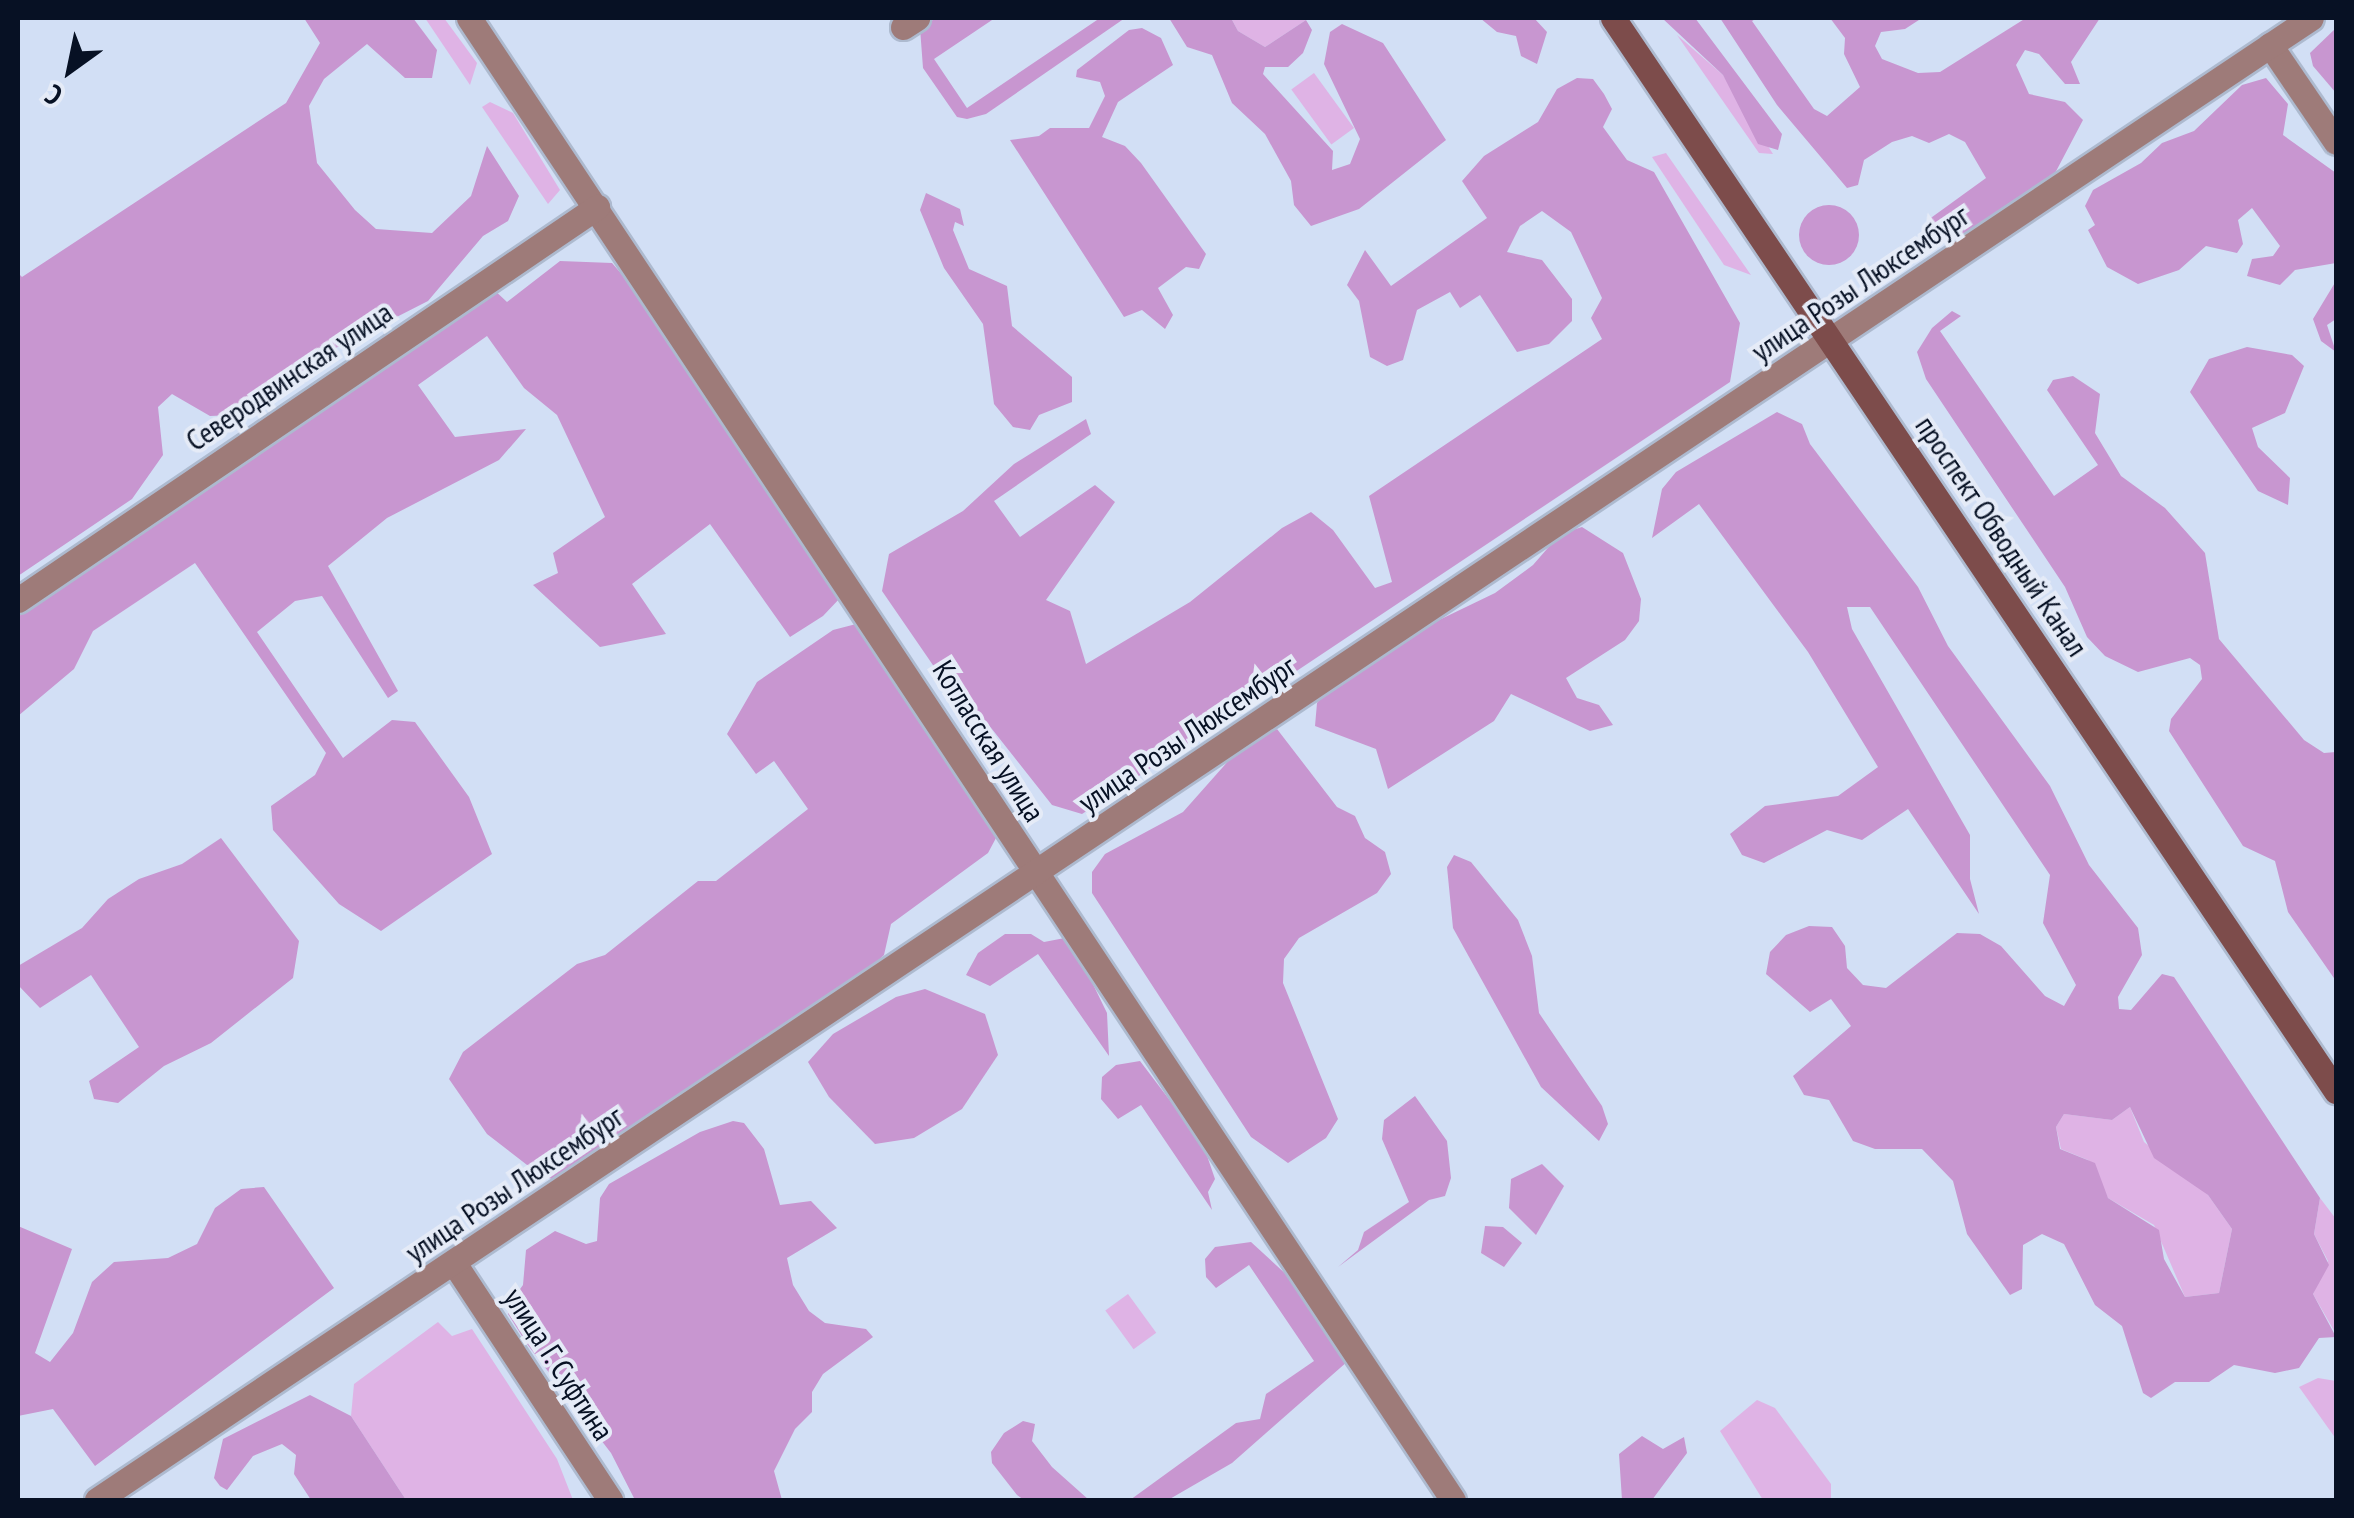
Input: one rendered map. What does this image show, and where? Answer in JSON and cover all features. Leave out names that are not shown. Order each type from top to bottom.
[{"type":"main road","name":"проспект Обводный Канал","points":[[1613,18],[2336,1090]]},
{"type":"street","name":"Котласская улица","points":[[470,18],[1453,1500]]},
{"type":"street","name":"улица Розы Люксембург","points":[[97,1500],[1833,342],[2311,18]]},
{"type":"street","points":[[2270,45],[2336,142]]},
{"type":"street","name":"Северодвинская улица","points":[[18,600],[597,207]]},
{"type":"street","name":"улица Г. Суфтина","points":[[454,1263],[610,1500]]},
{"type":"shaded area","points":[[304,18],[413,18],[437,50],[432,78],[405,78],[367,44],[324,79],[309,106],[317,163],[355,210],[376,229],[432,233],[471,196],[487,146],[519,196],[508,221],[483,236],[428,301],[328,352],[259,403],[233,415],[210,416],[172,394],[158,407],[163,455],[132,499],[18,576],[18,273],[22,277],[286,103],[320,43]]},
{"type":"shaded area","points":[[425,18],[444,18],[477,63],[470,85]]},
{"type":"shaded area","points":[[936,18],[995,18],[934,59],[967,108],[1100,18],[1125,18],[986,114],[967,119],[957,117],[923,68],[920,28]]},
{"type":"shaded area","points":[[1169,18],[1231,18],[1238,31],[1265,47],[1306,20],[1312,30],[1303,53],[1288,67],[1265,67],[1263,74],[1333,151],[1332,170],[1350,164],[1360,139],[1324,64],[1330,32],[1342,24],[1383,43],[1446,140],[1359,209],[1311,226],[1294,205],[1291,181],[1265,134],[1232,103],[1212,55],[1187,47]]},
{"type":"shaded area","points":[[1231,18],[1306,20],[1265,47],[1238,31]]},
{"type":"shaded area","points":[[1480,18],[1534,18],[1547,32],[1537,64],[1521,56],[1516,36],[1497,32]]},
{"type":"shaded area","points":[[1662,18],[1695,18],[1782,134],[1778,150],[1758,144],[1723,75]]},
{"type":"shaded area","points":[[1720,18],[1757,18],[1752,21],[1814,109],[1827,116],[1860,87],[1844,54],[1845,38],[1830,18],[1922,18],[1905,29],[1881,32],[1875,46],[1882,59],[1918,73],[1940,72],[2026,18],[2100,18],[2071,62],[2080,84],[2065,84],[2039,54],[2025,50],[2016,65],[2029,94],[2065,102],[2083,120],[2053,177],[1954,243],[1928,220],[1986,178],[1965,142],[1949,134],[1929,143],[1912,136],[1892,142],[1864,160],[1858,185],[1847,188],[1777,105]]},
{"type":"shaded area","points":[[1142,28],[1161,38],[1173,65],[1118,102],[1102,137],[1125,146],[1141,163],[1206,254],[1199,269],[1186,267],[1158,288],[1173,315],[1165,329],[1142,310],[1124,317],[1010,140],[1039,136],[1050,128],[1089,128],[1105,96],[1100,82],[1076,77],[1077,70],[1129,30]]},
{"type":"shaded area","points":[[2336,28],[2336,93],[2313,66],[2310,53]]},
{"type":"shaded area","points":[[1677,35],[1723,75],[1773,154],[1759,153]]},
{"type":"shaded area","points":[[1314,73],[1354,128],[1331,144],[1291,89]]},
{"type":"shaded area","points":[[1577,78],[1593,79],[1604,94],[1612,109],[1603,127],[1627,160],[1654,172],[1740,323],[1730,382],[1082,814],[1052,805],[988,724],[948,687],[882,591],[889,554],[963,511],[1014,464],[1086,419],[1091,434],[994,501],[1020,537],[1095,485],[1115,502],[1046,600],[1070,611],[1086,664],[1190,602],[1282,528],[1311,512],[1333,530],[1375,588],[1392,582],[1369,496],[1602,339],[1591,318],[1602,298],[1571,232],[1542,211],[1520,226],[1507,252],[1542,260],[1572,299],[1572,321],[1549,344],[1517,352],[1480,295],[1460,308],[1450,292],[1417,310],[1403,360],[1387,366],[1370,357],[1359,301],[1347,285],[1365,250],[1391,286],[1487,218],[1462,181],[1484,156],[1538,122],[1557,89]]},
{"type":"shaded area","points":[[2266,78],[2288,104],[2283,135],[2336,173],[2336,263],[2295,270],[2280,285],[2247,276],[2252,259],[2273,256],[2280,246],[2252,208],[2238,220],[2243,244],[2237,253],[2206,246],[2179,270],[2138,284],[2107,267],[2088,230],[2095,225],[2085,206],[2093,190],[2141,163],[2162,143],[2194,131],[2242,85]]},
{"type":"shaded area","points":[[490,102],[513,113],[560,190],[548,204],[482,107]]},
{"type":"shaded area","points":[[1666,153],[1751,275],[1724,265],[1652,157]]},
{"type":"shaded area","points":[[926,193],[960,209],[964,226],[955,222],[953,230],[969,269],[1007,286],[1012,326],[1072,377],[1072,402],[1039,415],[1030,430],[1013,427],[994,404],[983,324],[944,268],[920,210]]},
{"type":"shaded area","points":[[1829,205],[1850,214],[1859,235],[1850,256],[1829,265],[1808,256],[1799,235],[1808,214]]},
{"type":"shaded area","points":[[560,261],[612,263],[637,292],[841,597],[823,616],[790,637],[710,524],[632,584],[666,634],[600,647],[533,585],[558,573],[553,553],[605,517],[557,415],[524,388],[487,336],[418,385],[455,437],[526,429],[499,460],[387,518],[328,566],[398,691],[388,698],[322,596],[295,601],[257,632],[343,758],[392,720],[415,722],[469,797],[492,854],[381,931],[339,904],[273,830],[271,806],[315,775],[326,753],[195,563],[93,631],[74,669],[18,716],[18,617],[129,530],[155,522],[208,480],[375,375],[390,350],[491,287],[507,302]]},
{"type":"shaded area","points":[[2336,281],[2336,319],[2327,325],[2336,352],[2321,341],[2313,319]]},
{"type":"shaded area","points":[[1952,311],[1961,316],[1940,331],[2054,496],[2098,465],[2047,390],[2053,380],[2073,376],[2100,394],[2095,433],[2121,476],[2165,508],[2205,553],[2219,639],[2304,740],[2324,753],[2336,752],[2336,981],[2288,912],[2275,861],[2243,846],[2169,731],[2171,719],[2202,679],[2200,665],[2190,658],[2138,672],[2105,656],[2087,637],[2065,587],[1926,379],[1917,352],[1932,328]]},
{"type":"shaded area","points":[[2247,347],[2292,355],[2304,366],[2285,413],[2252,428],[2258,447],[2290,478],[2288,505],[2258,491],[2190,392],[2209,359]]},
{"type":"shaded area","points":[[1777,412],[1802,424],[1810,444],[1918,587],[1948,646],[2050,786],[2089,865],[2138,928],[2142,955],[2118,997],[2119,1009],[2131,1010],[2162,974],[2174,977],[2320,1198],[2314,1234],[2329,1265],[2313,1294],[2336,1337],[2319,1338],[2299,1368],[2275,1373],[2234,1365],[2209,1382],[2175,1382],[2151,1398],[2143,1393],[2122,1326],[2095,1305],[2064,1244],[2042,1234],[2023,1245],[2022,1289],[2010,1295],[1967,1234],[1953,1181],[1922,1149],[1875,1149],[1853,1141],[1829,1100],[1804,1095],[1793,1076],[1851,1026],[1831,999],[1810,1012],[1766,974],[1770,952],[1786,935],[1809,926],[1832,927],[1845,946],[1847,968],[1863,985],[1886,988],[1957,933],[1980,934],[2001,946],[2045,996],[2064,1006],[2076,985],[2043,923],[2050,875],[1870,607],[1847,607],[1852,629],[1970,835],[1970,879],[1979,914],[1908,809],[1862,840],[1827,830],[1764,863],[1742,855],[1730,834],[1765,806],[1838,796],[1878,767],[1808,652],[1699,504],[1652,538],[1662,489],[1676,472]],"holes":[[[2130,1107],[2154,1158],[2208,1195],[2232,1229],[2219,1293],[2185,1297],[2164,1259],[2159,1230],[2108,1198],[2095,1163],[2060,1149],[2056,1127],[2064,1114],[2112,1120]]]},
{"type":"shaded area","points":[[1582,527],[1623,553],[1641,599],[1639,621],[1625,640],[1566,678],[1577,698],[1599,705],[1613,725],[1590,731],[1511,694],[1494,721],[1388,789],[1376,749],[1315,726],[1317,703],[1331,685],[1408,635],[1495,593],[1533,565],[1560,534]]},
{"type":"shaded area","points":[[860,623],[996,838],[988,853],[891,924],[884,955],[867,971],[558,1181],[540,1175],[487,1134],[449,1079],[463,1052],[577,964],[605,955],[698,881],[716,881],[808,809],[774,761],[756,774],[727,734],[757,682],[833,630]]},
{"type":"shaded area","points":[[1277,729],[1337,807],[1355,816],[1365,838],[1385,852],[1391,874],[1377,893],[1299,938],[1284,959],[1283,983],[1338,1119],[1326,1138],[1288,1163],[1251,1137],[1092,893],[1092,872],[1105,854],[1183,812],[1238,750]]},
{"type":"shaded area","points":[[221,838],[299,941],[293,978],[211,1043],[164,1066],[118,1103],[94,1099],[89,1081],[139,1047],[91,975],[40,1008],[18,985],[18,966],[82,928],[108,899],[139,879],[182,864]]},
{"type":"shaded area","points":[[1454,855],[1471,862],[1518,920],[1532,956],[1539,1013],[1602,1106],[1608,1124],[1599,1141],[1541,1087],[1453,928],[1447,867]]},
{"type":"shaded area","points":[[1005,934],[1031,934],[1044,942],[1070,937],[1107,1013],[1109,1056],[1038,954],[990,986],[966,975],[978,953]]},
{"type":"shaded area","points":[[925,989],[985,1014],[998,1055],[962,1109],[914,1138],[875,1144],[829,1097],[808,1062],[833,1034],[896,997]]},
{"type":"shaded area","points":[[1140,1061],[1203,1144],[1215,1179],[1208,1192],[1212,1210],[1141,1105],[1118,1119],[1101,1099],[1102,1077],[1116,1065]]},
{"type":"shaded area","points":[[1415,1096],[1447,1141],[1451,1178],[1445,1196],[1429,1200],[1338,1267],[1358,1250],[1364,1232],[1409,1202],[1382,1139],[1384,1120]]},
{"type":"shaded area","points":[[2130,1107],[2144,1142],[2208,1195],[2232,1229],[2219,1293],[2185,1297],[2154,1225],[2108,1198],[2088,1160],[2061,1149],[2056,1127],[2064,1114],[2112,1120]]},
{"type":"shaded area","points":[[733,1121],[744,1123],[764,1149],[780,1205],[811,1201],[837,1228],[787,1258],[793,1285],[809,1311],[825,1323],[866,1329],[873,1337],[823,1374],[812,1392],[812,1412],[795,1429],[774,1471],[782,1500],[635,1500],[611,1453],[527,1344],[508,1314],[510,1303],[523,1285],[526,1250],[555,1231],[586,1244],[597,1241],[600,1198],[609,1184],[700,1132]]},
{"type":"shaded area","points":[[1542,1164],[1564,1186],[1536,1235],[1509,1208],[1511,1179]]},
{"type":"shaded area","points":[[264,1187],[334,1288],[95,1466],[53,1409],[18,1416],[18,1226],[72,1249],[35,1353],[50,1362],[73,1333],[92,1282],[114,1262],[168,1258],[197,1244],[215,1208],[241,1189]]},
{"type":"shaded area","points":[[2320,1198],[2336,1219],[2336,1334],[2313,1294],[2328,1261],[2314,1234]]},
{"type":"shaded area","points":[[1485,1226],[1503,1227],[1522,1243],[1504,1267],[1481,1253]]},
{"type":"shaded area","points":[[1251,1242],[1302,1289],[1348,1361],[1232,1463],[1168,1500],[1130,1500],[1236,1423],[1260,1419],[1266,1394],[1314,1361],[1249,1265],[1216,1288],[1206,1277],[1205,1259],[1215,1247]]},
{"type":"shaded area","points":[[1128,1294],[1156,1333],[1134,1349],[1105,1310]]},
{"type":"shaded area","points":[[438,1322],[452,1336],[472,1329],[557,1459],[573,1500],[406,1500],[351,1416],[354,1384]]},
{"type":"shaded area","points":[[2318,1378],[2336,1381],[2336,1439],[2299,1387]]},
{"type":"shaded area","points":[[310,1395],[351,1416],[406,1500],[311,1500],[294,1474],[296,1455],[282,1444],[253,1456],[227,1490],[220,1486],[214,1478],[223,1439]]},
{"type":"shaded area","points":[[1757,1400],[1775,1408],[1831,1484],[1831,1500],[1763,1500],[1720,1431]]},
{"type":"shaded area","points":[[1023,1421],[1035,1424],[1032,1441],[1052,1467],[1089,1500],[1024,1500],[1017,1495],[992,1463],[991,1452],[1004,1433]]},
{"type":"shaded area","points":[[1642,1436],[1663,1449],[1684,1437],[1687,1453],[1652,1500],[1622,1500],[1619,1454]]}]
